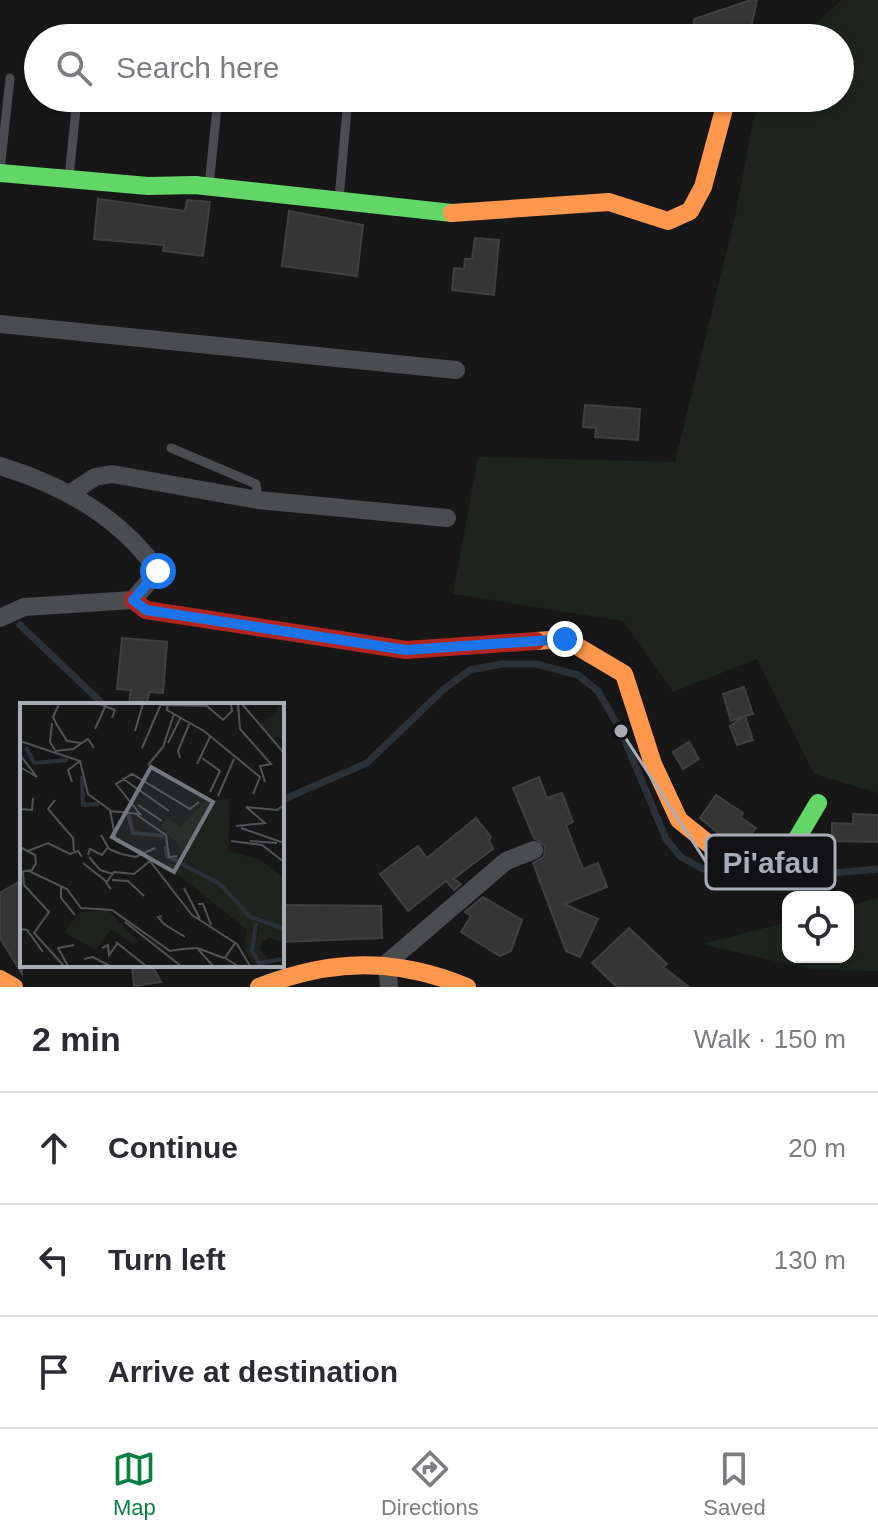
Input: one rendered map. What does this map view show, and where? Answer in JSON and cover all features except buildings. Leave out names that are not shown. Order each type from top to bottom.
[{"type":"street","points":[[0,173],[148,186],[209,186],[339,199],[435,213],[488,213],[609,202],[668,221],[690,211],[703,187],[723,112]]},
{"type":"street","points":[[0,324],[456,370]]},
{"type":"street","points":[[0,466],[69,494],[102,513],[144,550],[158,571],[133,600]]},
{"type":"street","points":[[69,494],[95,477],[112,474],[258,500],[447,518]]},
{"type":"street","points":[[0,618],[24,607],[133,600],[146,610],[406,650],[565,639],[624,674],[653,764],[679,820],[728,860],[786,857],[818,803]]},
{"type":"street","points":[[387,963],[506,861],[534,850]]},
{"type":"street","points":[[387,963],[389,987]]},
{"type":"street","points":[[259,987],[300,969],[387,963],[424,967],[467,987]]},
{"type":"street","points":[[0,979],[14,987]]},
{"type":"lane","points":[[0,173],[10,78]]},
{"type":"lane","points":[[69,178],[76,112]]},
{"type":"lane","points":[[209,186],[217,112]]},
{"type":"lane","points":[[339,199],[347,112]]},
{"type":"lane","points":[[171,448],[256,484],[258,500]]},
{"type":"shaded area","points":[[842,0],[878,0],[878,793],[814,774],[757,659],[673,692],[623,621],[453,594],[478,457],[675,462],[736,212],[753,120],[757,112],[854,112],[854,24],[815,24]]},
{"type":"shaded area","points":[[878,898],[878,971],[813,970],[783,963],[854,963],[854,904]]},
{"type":"shaded area","points":[[782,924],[782,963],[702,944]]},
{"type":"waterway","points":[[20,625],[102,703]]},
{"type":"waterway","points":[[284,799],[367,763],[444,689],[470,670],[502,664],[536,664],[578,675],[598,691],[621,731],[666,839],[681,857],[703,869],[777,878],[878,869]]},
{"type":"traffic: fast","points":[[0,173],[148,186],[195,185],[452,213]]},
{"type":"traffic: fast","points":[[719,852],[728,860],[786,857],[818,803]]},
{"type":"traffic: slow","points":[[452,213],[609,202],[668,221],[690,211],[703,187],[723,112]]},
{"type":"traffic: slow","points":[[536,641],[565,639],[624,674],[653,764],[679,820],[719,852]]},
{"type":"traffic: slow","points":[[259,987],[312,971],[363,965],[414,970],[467,987]]},
{"type":"traffic: slow","points":[[0,979],[14,987]]},
{"type":"traffic: jam","points":[[133,600],[146,610],[406,650],[536,641]]},
{"type":"place","name":"Pi'afau","points":[[621,731]]},
{"type":"route","points":[[158,571],[144,591],[133,600],[146,610],[406,650],[565,639]]}]
